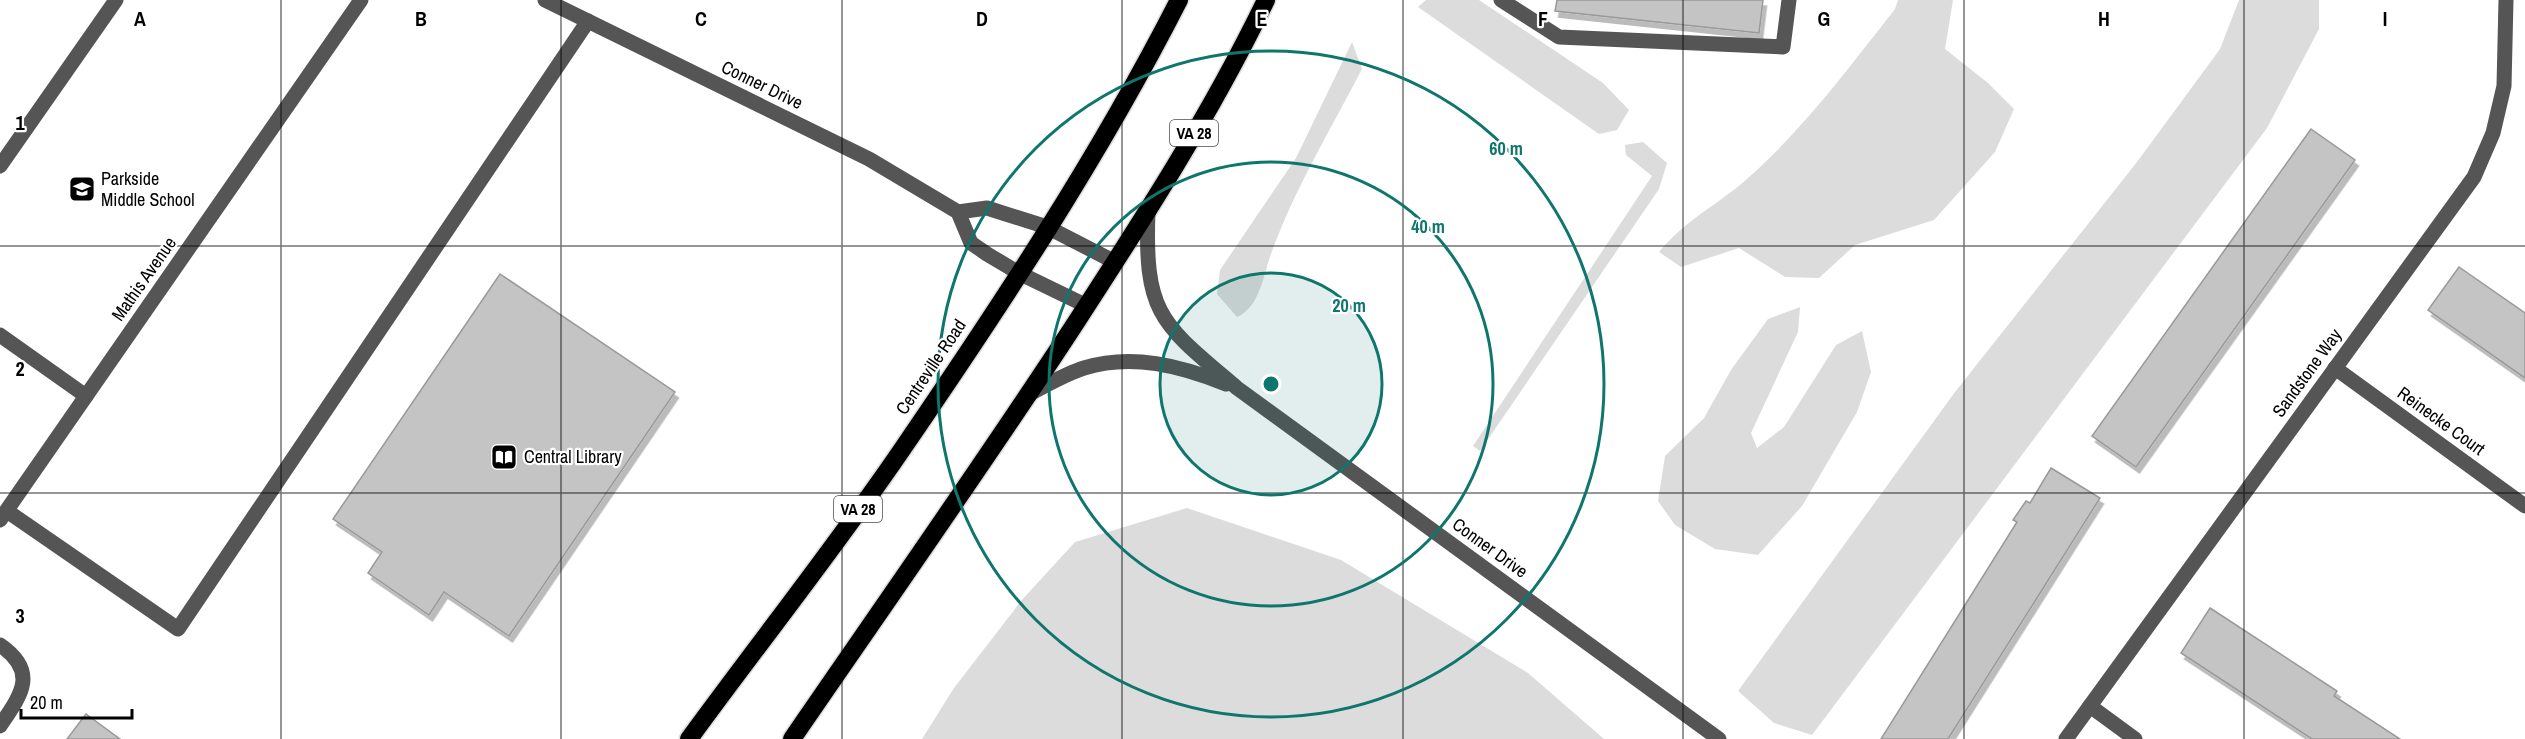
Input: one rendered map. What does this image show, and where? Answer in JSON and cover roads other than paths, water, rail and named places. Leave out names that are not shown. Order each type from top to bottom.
[{"type":"highway","name":"Centreville Road","points":[[689,739],[900,452],[1019,273],[1133,91],[1179,0]]},
{"type":"highway","name":"VA 28","points":[[792,739],[1029,394],[1148,211],[1242,50],[1266,0]]},
{"type":"street","points":[[0,166],[116,0]]},
{"type":"street","name":"Mathis Avenue","points":[[3,515],[362,0]]},
{"type":"street","name":"Conner Drive","points":[[545,0],[869,159],[958,212]]},
{"type":"street","points":[[1501,0],[1559,36],[1783,47],[1789,0]]},
{"type":"street","name":"Sandstone Way","points":[[2066,739],[2474,177],[2493,133],[2504,86],[2506,0]]},
{"type":"street","points":[[3,515],[178,629],[588,21]]},
{"type":"street","points":[[1087,306],[1019,273],[971,243],[958,212],[987,208],[1047,227],[1115,262]]},
{"type":"street","name":"Conner Drive","points":[[1148,211],[1149,277],[1160,312],[1175,335],[1237,388],[1719,739]]},
{"type":"street","points":[[0,335],[86,396]]},
{"type":"street","name":"Conner Drive","points":[[1029,394],[1083,368],[1121,362],[1167,365],[1237,388]]},
{"type":"street","name":"Reinecke Court","points":[[2335,368],[2525,506]]},
{"type":"street","points":[[0,645],[19,661],[23,672],[23,687],[18,700],[0,726]]},
{"type":"street","points":[[2090,706],[2135,739]]},
{"type":"place","name":"Parkside Middle School","points":[[82,189]]},
{"type":"place","name":"Central Library","points":[[504,457]]}]
